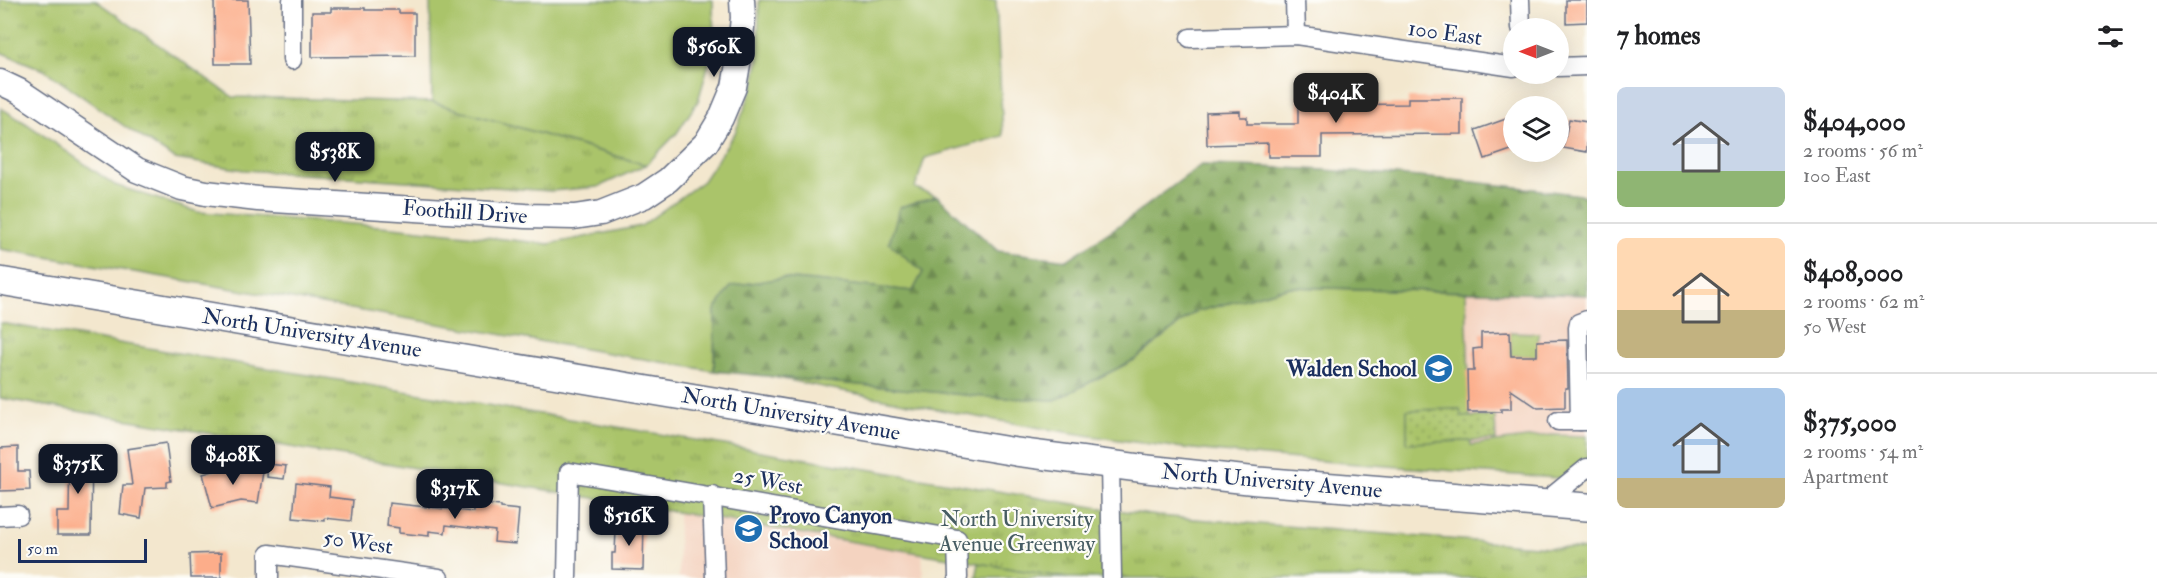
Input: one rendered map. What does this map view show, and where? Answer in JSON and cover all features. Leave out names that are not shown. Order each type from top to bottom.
[{"type":"highway","name":"North University Avenue","points":[[0,281],[1016,452],[1258,481],[1587,507]]},
{"type":"main road","name":"Foothill Drive","points":[[0,82],[19,91],[137,170],[182,188],[225,196],[525,216],[574,217],[601,213],[644,196],[668,180],[706,143],[721,118],[734,87],[743,18],[742,0]]},
{"type":"street","points":[[292,0],[292,60]]},
{"type":"street","points":[[1295,0],[1296,35]]},
{"type":"street","points":[[1520,0],[1521,18]]},
{"type":"street","name":"100 East","points":[[1190,38],[1296,35],[1503,65]]},
{"type":"street","points":[[1569,67],[1587,66]]},
{"type":"street","points":[[1558,421],[1583,421],[1578,328],[1579,323],[1587,321]]},
{"type":"street","points":[[1110,464],[1112,578]]},
{"type":"street","points":[[1544,503],[1587,468]]},
{"type":"street","name":"25 West","points":[[567,578],[569,472],[957,539],[958,578]]},
{"type":"street","points":[[712,495],[715,578]]},
{"type":"street","name":"50 West","points":[[269,578],[269,554],[439,578]]},
{"type":"shaded area","name":"Walden School","points":[[1290,287],[1587,295],[1587,455],[1471,446]]},
{"type":"shaded area","name":"Provo Canyon School","points":[[678,505],[922,548],[923,578],[679,578]]},
{"type":"green space","points":[[0,0],[95,0],[233,97],[432,102],[646,165],[598,187],[551,191],[244,170],[175,159],[44,70],[0,52]]},
{"type":"green space","points":[[430,0],[713,0],[714,46],[698,101],[677,133],[646,165],[432,102]]},
{"type":"green space","points":[[759,0],[996,0],[1003,136],[925,158],[915,188],[937,196],[900,207],[923,272],[913,291],[783,278],[715,310],[714,371],[0,249],[1,108],[115,185],[198,212],[392,227],[549,244],[641,226],[703,181],[735,133],[754,84],[758,62]]},
{"type":"green space","points":[[1201,165],[1394,175],[1587,196],[1587,295],[1290,287],[1195,312],[1134,360],[1055,400],[986,397],[714,371],[715,310],[731,286],[783,278],[913,291],[923,272],[889,243],[900,207],[937,196],[998,251],[1067,260],[1130,218]]},
{"type":"green space","points":[[1290,287],[1466,292],[1471,445],[1551,435],[1587,436],[1587,480],[1324,461],[1166,446],[1016,424],[768,376],[986,397],[1055,400],[1134,360],[1195,312]]},
{"type":"green space","name":"North University Avenue Greenway","points":[[0,323],[1081,505],[1158,516],[1587,550],[1587,578],[1067,578],[0,398]]},
{"type":"green space","points":[[1510,332],[1539,333],[1537,356],[1511,356]]},
{"type":"green space","points":[[1460,409],[1461,417],[1495,416],[1496,440],[1407,443],[1407,410]]},
{"type":"green space","points":[[979,563],[1068,578],[976,578]]},
{"type":"building","points":[[214,0],[248,0],[250,64],[215,64]]},
{"type":"building","points":[[1566,0],[1587,0],[1587,22],[1569,23],[1569,18],[1566,18]]},
{"type":"building","points":[[331,8],[399,10],[399,13],[415,13],[415,56],[312,57],[312,12],[331,12]]},
{"type":"building","points":[[1298,94],[1321,94],[1321,105],[1408,104],[1408,98],[1462,98],[1462,134],[1322,135],[1322,157],[1268,157],[1268,143],[1207,145],[1206,112],[1240,111],[1240,117],[1247,117],[1247,124],[1298,124]]},
{"type":"building","points":[[1569,119],[1587,122],[1587,152],[1569,149]]},
{"type":"building","points":[[1503,120],[1503,153],[1485,159],[1475,130]]},
{"type":"building","points":[[1510,332],[1511,356],[1537,356],[1537,341],[1567,340],[1568,388],[1565,388],[1565,407],[1538,408],[1511,390],[1511,409],[1501,409],[1501,412],[1468,412],[1467,371],[1474,371],[1473,349],[1481,348],[1481,333]]},
{"type":"building","points":[[166,443],[171,481],[167,482],[167,487],[145,488],[141,518],[120,514],[123,485],[132,485],[127,449]]},
{"type":"building","points":[[70,446],[92,446],[91,535],[57,535],[57,512],[69,512]]},
{"type":"building","points":[[18,447],[18,471],[29,471],[30,490],[0,491],[0,448]]},
{"type":"building","points":[[268,464],[286,466],[284,479],[267,477]]},
{"type":"building","points":[[233,465],[234,468],[263,472],[258,503],[241,501],[212,508],[203,474]]},
{"type":"building","points":[[296,483],[330,487],[329,497],[353,500],[351,521],[293,518]]},
{"type":"building","points":[[389,503],[473,512],[474,503],[519,510],[516,544],[494,542],[495,531],[446,525],[445,533],[429,531],[429,536],[399,533],[399,528],[387,526]]},
{"type":"building","points":[[624,520],[644,521],[643,570],[612,569],[616,530],[624,530]]},
{"type":"building","points":[[221,553],[221,578],[191,578],[190,554]]},
{"type":"place","name":"Walden School","points":[[1438,369]]},
{"type":"place","name":"Provo Canyon School","points":[[748,529]]}]
